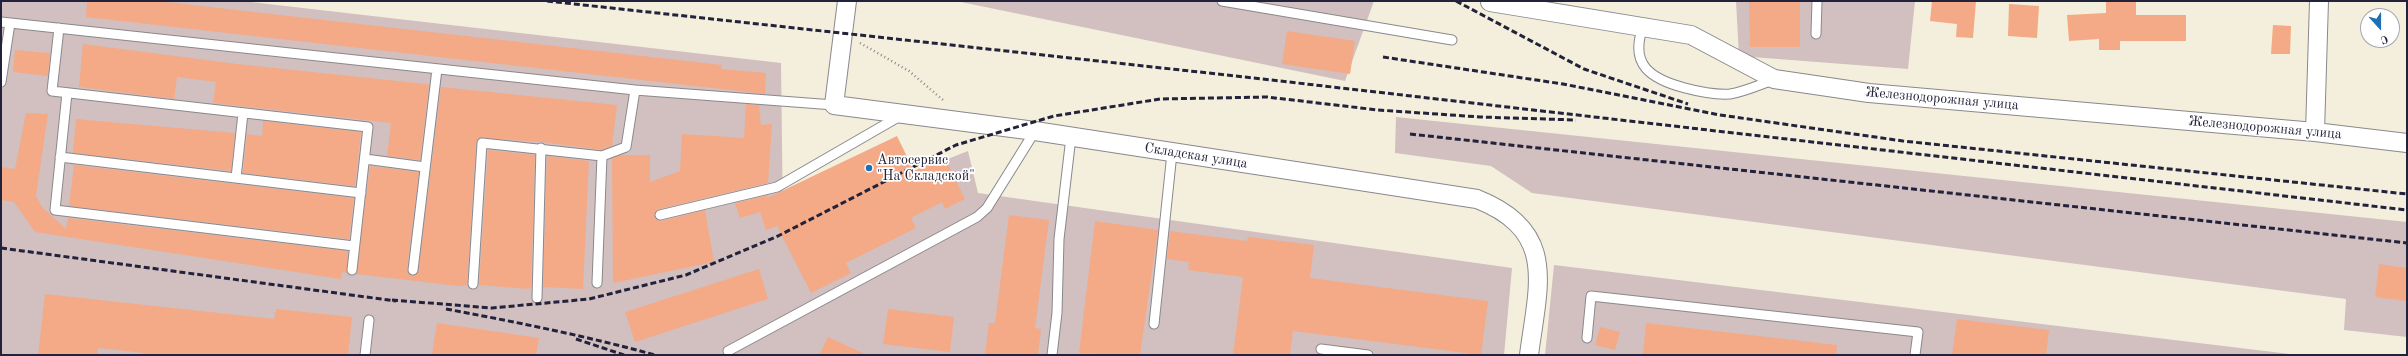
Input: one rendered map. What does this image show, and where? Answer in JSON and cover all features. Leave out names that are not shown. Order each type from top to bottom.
[{"type":"street","points":[[834,106],[847,1]]},
{"type":"street","points":[[2315,132],[2318,1]]},
{"type":"street","name":"Железнодорожная улица","points":[[1490,2],[1691,35],[1774,79],[1869,93],[2315,132],[2407,143]]},
{"type":"street","name":"Складская улица","points":[[834,106],[1035,131],[1477,199],[1497,206],[1512,217],[1528,235],[1536,253],[1539,276],[1529,355]]},
{"type":"lane","points":[[1222,1],[1452,40]]},
{"type":"lane","points":[[1816,34],[1817,1]]},
{"type":"lane","points":[[1,82],[6,22],[635,90],[834,106]]},
{"type":"lane","points":[[1643,27],[1639,39],[1639,57],[1648,72],[1664,82],[1707,94],[1730,94],[1774,79]]},
{"type":"lane","points":[[59,28],[52,91],[368,126],[352,270]]},
{"type":"lane","points":[[413,270],[436,69]]},
{"type":"lane","points":[[473,284],[482,143],[541,148],[602,156],[626,147],[635,90]]},
{"type":"lane","points":[[67,93],[55,210],[354,246]]},
{"type":"lane","points":[[236,178],[243,113]]},
{"type":"lane","points":[[660,215],[777,187],[903,114]]},
{"type":"lane","points":[[728,351],[977,217],[987,208],[1035,131]]},
{"type":"lane","points":[[1052,355],[1057,313],[1059,239],[1070,137]]},
{"type":"lane","points":[[537,298],[541,148]]},
{"type":"lane","points":[[1154,324],[1172,153]]},
{"type":"lane","points":[[597,283],[602,156]]},
{"type":"lane","points":[[60,157],[361,193]]},
{"type":"lane","points":[[364,159],[425,167]]},
{"type":"lane","points":[[1587,338],[1591,296],[1918,332],[1915,355]]},
{"type":"lane","points":[[365,355],[369,320]]},
{"type":"lane","points":[[1321,349],[1368,355]]},
{"type":"path","points":[[843,32],[909,71],[948,104]]},
{"type":"shaded area","points":[[1,1],[242,1],[781,63],[783,224],[968,151],[978,193],[1512,268],[1504,355],[1,355]]},
{"type":"shaded area","points":[[956,1],[1374,1],[1345,81]]},
{"type":"shaded area","points":[[1736,1],[1915,1],[1908,69],[1739,56]]},
{"type":"shaded area","points":[[1396,117],[2407,222],[2407,337],[2344,330],[2346,299],[1532,193],[1491,166],[1395,153]]},
{"type":"shaded area","points":[[1554,265],[2298,355],[1545,355]]},
{"type":"building","points":[[87,1],[157,1],[722,65],[721,69],[766,73],[765,94],[86,17]]},
{"type":"building","points":[[1749,1],[1800,1],[1800,47],[1750,47]]},
{"type":"building","points":[[1932,1],[1976,1],[1973,38],[1956,37],[1957,24],[1930,21]]},
{"type":"building","points":[[2106,1],[2136,1],[2136,15],[2186,15],[2186,41],[2120,41],[2120,50],[2099,50],[2099,39],[2069,41],[2067,15],[2106,13]]},
{"type":"building","points":[[2009,4],[2039,6],[2037,38],[2008,36]]},
{"type":"building","points":[[2273,25],[2291,26],[2290,54],[2271,54]]},
{"type":"building","points":[[1287,31],[1355,41],[1350,74],[1282,64]]},
{"type":"building","points":[[83,44],[237,64],[429,85],[420,160],[387,156],[391,123],[213,103],[216,82],[177,77],[174,99],[79,87]]},
{"type":"building","points":[[15,50],[50,53],[48,76],[13,72]]},
{"type":"building","points":[[441,87],[617,105],[612,146],[601,150],[542,142],[479,138],[476,143],[467,285],[458,286],[356,274],[370,166],[419,172],[407,269],[412,276],[418,273]]},
{"type":"building","points":[[746,104],[759,105],[761,125],[772,124],[768,183],[659,209],[654,214],[655,219],[661,221],[705,210],[714,262],[613,283],[612,158],[621,155],[650,155],[650,182],[680,171],[682,134],[744,138]]},
{"type":"building","points":[[26,113],[48,114],[36,196],[42,207],[66,229],[68,218],[348,251],[347,273],[342,272],[341,279],[35,232],[14,202],[1,200],[1,167],[15,169]]},
{"type":"building","points":[[76,119],[235,133],[231,171],[73,153]]},
{"type":"building","points":[[263,121],[361,132],[355,186],[243,173],[247,134],[262,136]]},
{"type":"building","points":[[897,136],[914,171],[944,156],[965,199],[945,209],[942,202],[911,218],[916,228],[846,263],[851,273],[811,293],[777,226],[766,230],[760,212],[740,218],[735,203],[768,195],[767,198]]},
{"type":"building","points":[[488,150],[535,155],[531,287],[529,289],[479,285]]},
{"type":"building","points":[[547,156],[589,161],[583,289],[543,287]]},
{"type":"building","points":[[74,165],[354,198],[349,239],[69,206]]},
{"type":"building","points":[[1009,215],[1049,220],[1035,328],[1041,329],[1038,355],[985,355],[989,323],[995,323]]},
{"type":"building","points":[[1095,221],[1158,230],[1140,355],[1079,353]]},
{"type":"building","points":[[1170,231],[1247,241],[1248,237],[1314,245],[1310,278],[1488,301],[1481,355],[1293,331],[1290,355],[1233,355],[1243,277],[1188,270],[1189,262],[1167,259]]},
{"type":"building","points":[[2379,264],[2407,268],[2407,301],[2375,297]]},
{"type":"building","points":[[759,269],[768,299],[635,342],[625,312]]},
{"type":"building","points":[[45,294],[274,319],[276,309],[352,317],[348,355],[143,355],[144,353],[98,348],[97,355],[38,355]]},
{"type":"building","points":[[888,309],[954,317],[950,352],[883,344]]},
{"type":"building","points":[[1957,319],[2049,330],[2046,355],[1952,355]]},
{"type":"building","points":[[437,323],[539,338],[536,355],[432,355]]},
{"type":"building","points":[[1646,323],[1837,345],[1836,355],[1643,355]]},
{"type":"building","points":[[1600,327],[1620,332],[1615,350],[1595,345]]},
{"type":"building","points":[[828,337],[867,355],[819,355]]},
{"type":"railway","points":[[547,1],[1245,77],[2407,210]]},
{"type":"railway","points":[[1456,1],[1584,69],[1688,104]]},
{"type":"railway","points":[[1383,57],[1563,84],[1720,115],[1903,141],[2407,194]]},
{"type":"railway","points":[[392,300],[492,308],[589,299],[686,275],[778,236],[956,145],[1054,116],[1160,99],[1267,97],[1378,110],[1480,117],[1576,120]]},
{"type":"railway","points":[[1410,134],[2407,243]]},
{"type":"railway","points":[[1,248],[396,301]]},
{"type":"railway","points":[[446,309],[551,330],[655,355]]},
{"type":"railway","points":[[576,339],[624,355]]},
{"type":"place","name":"Автосервис \"На Складской\"","points":[[869,168]]}]
